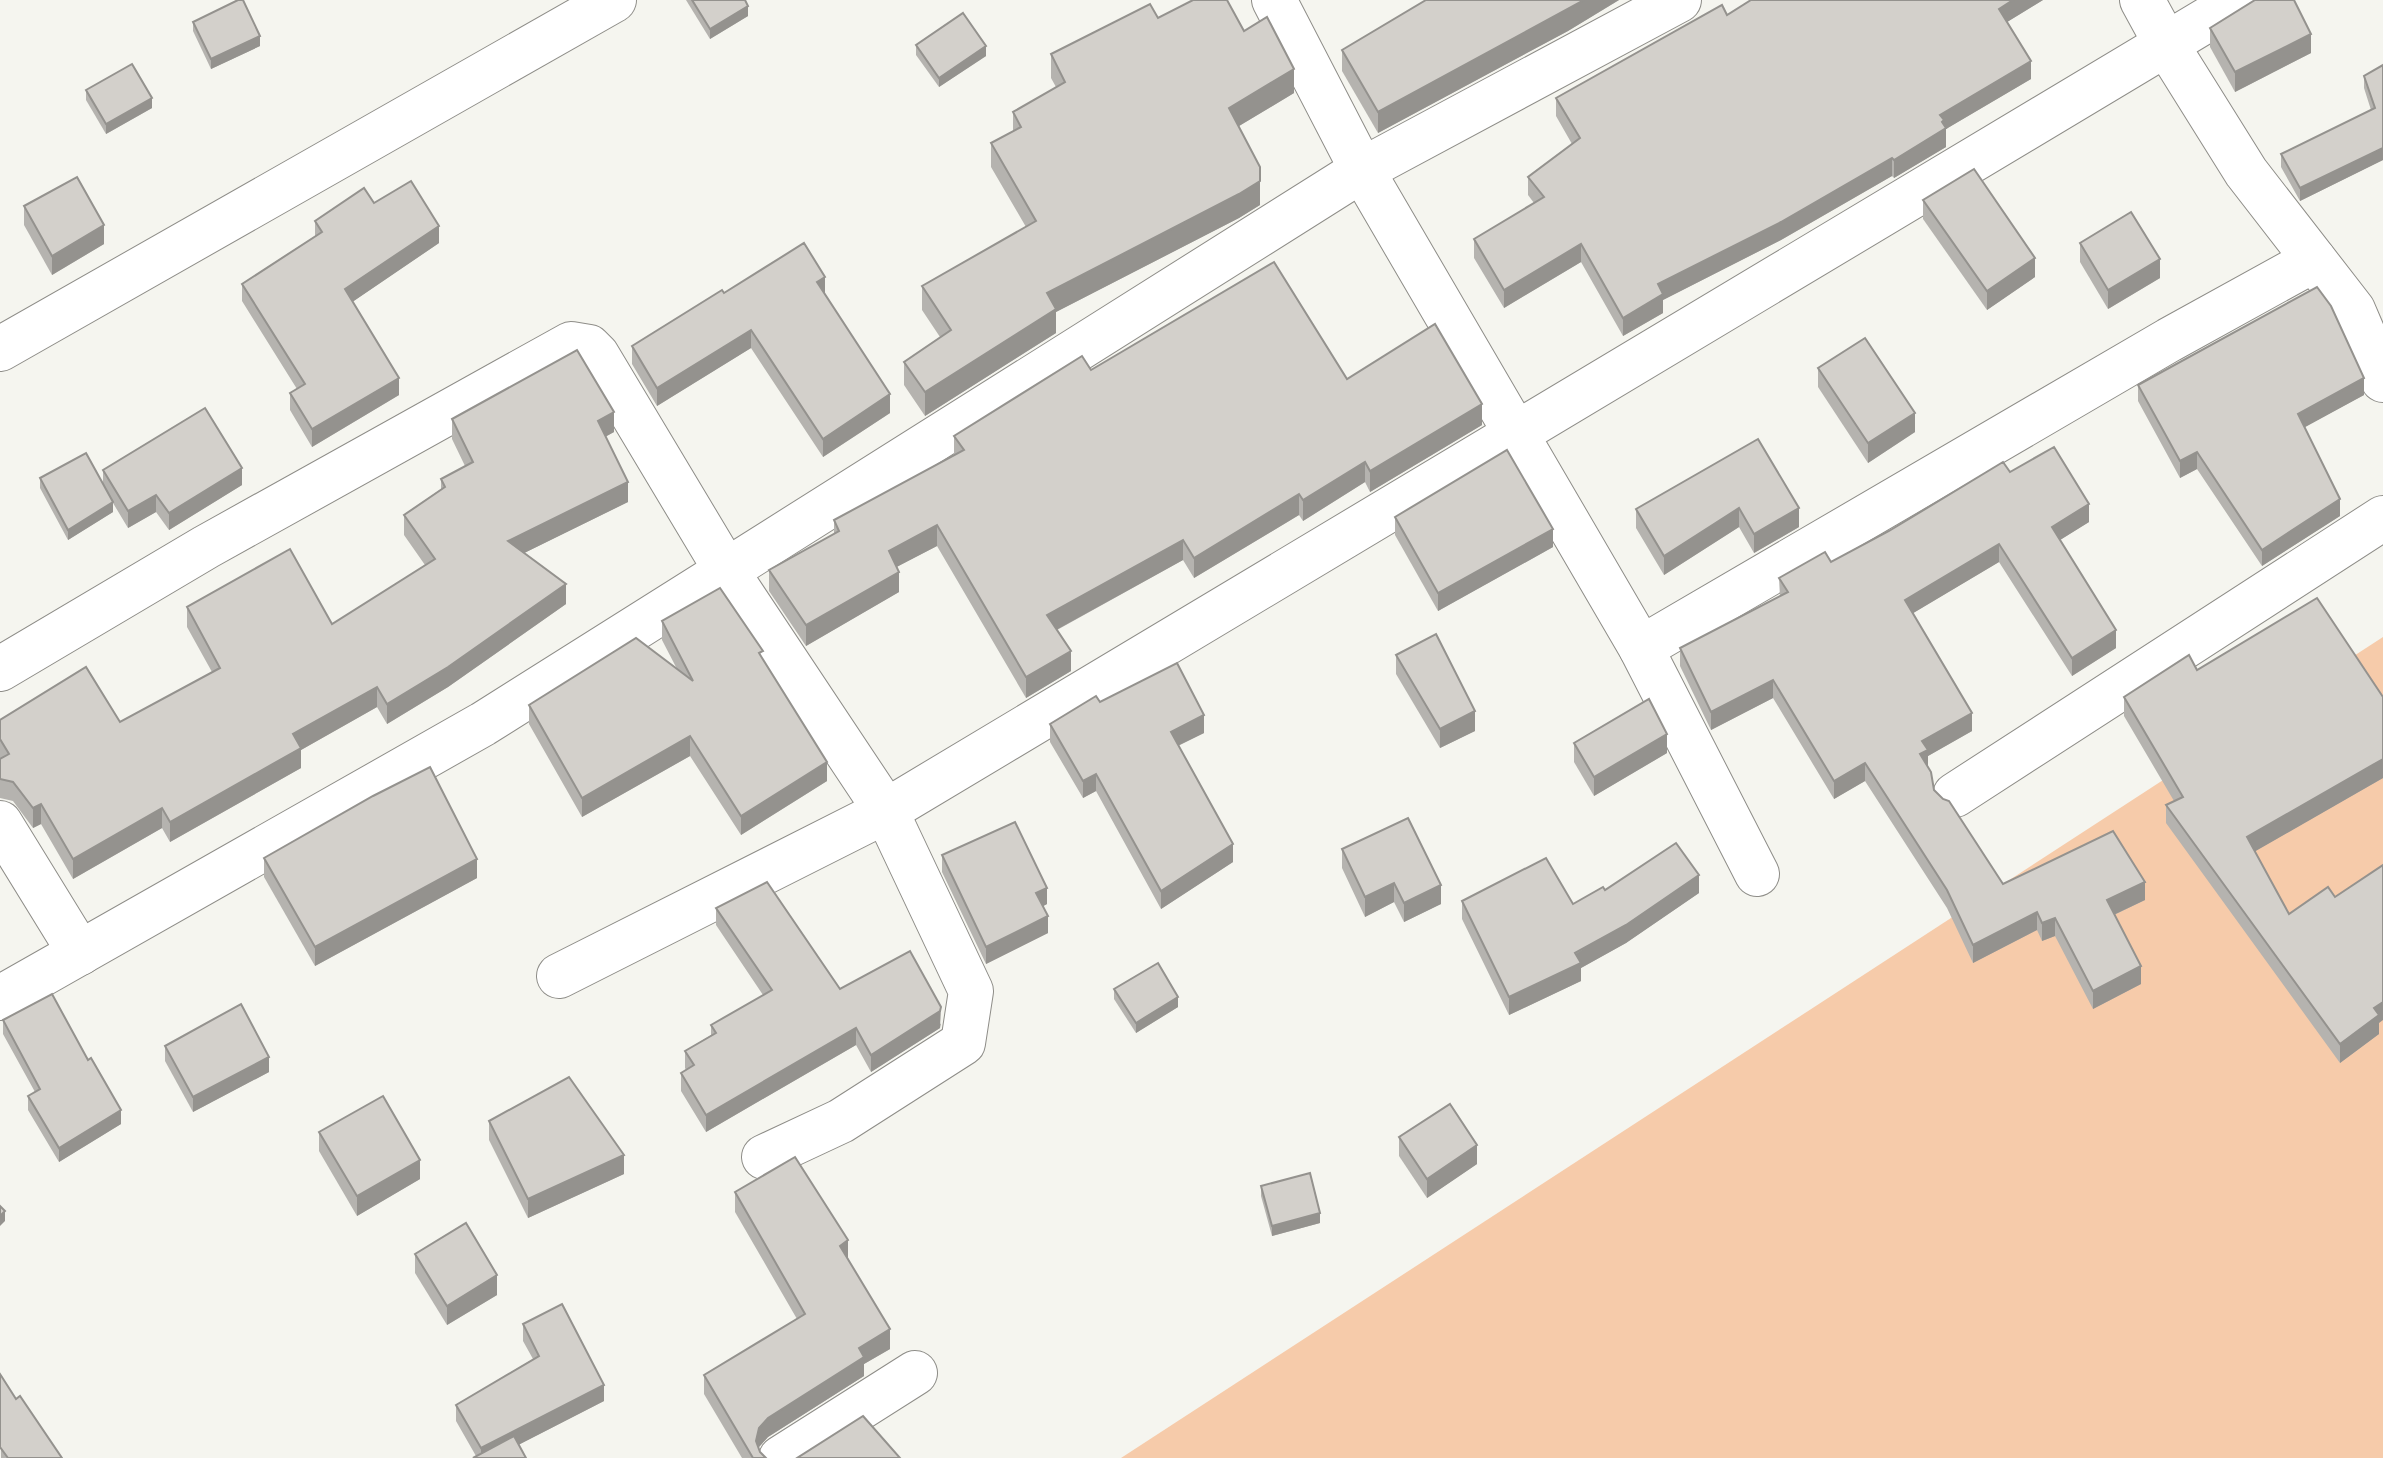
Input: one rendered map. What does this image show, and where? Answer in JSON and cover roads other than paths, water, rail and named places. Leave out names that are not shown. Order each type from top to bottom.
[{"type":"street","points":[[0,349],[614,0]]},
{"type":"street","points":[[1274,0],[1362,170],[1641,648],[1757,874]]},
{"type":"street","points":[[0,998],[483,724],[1362,170],[1679,0]]},
{"type":"street","points":[[2142,0],[2246,172],[2353,310],[2383,380]]},
{"type":"street","points":[[559,976],[886,811],[2240,0]]},
{"type":"street","points":[[1641,648],[2169,340],[2314,260]]},
{"type":"street","points":[[0,669],[206,547],[571,344],[589,347],[597,355],[727,572],[886,811],[971,991],[963,1043],[841,1121],[764,1157]]},
{"type":"street","points":[[1955,795],[2383,518]]},
{"type":"street","points":[[0,823],[80,953]]},
{"type":"street","points":[[781,1458],[915,1373]]}]
